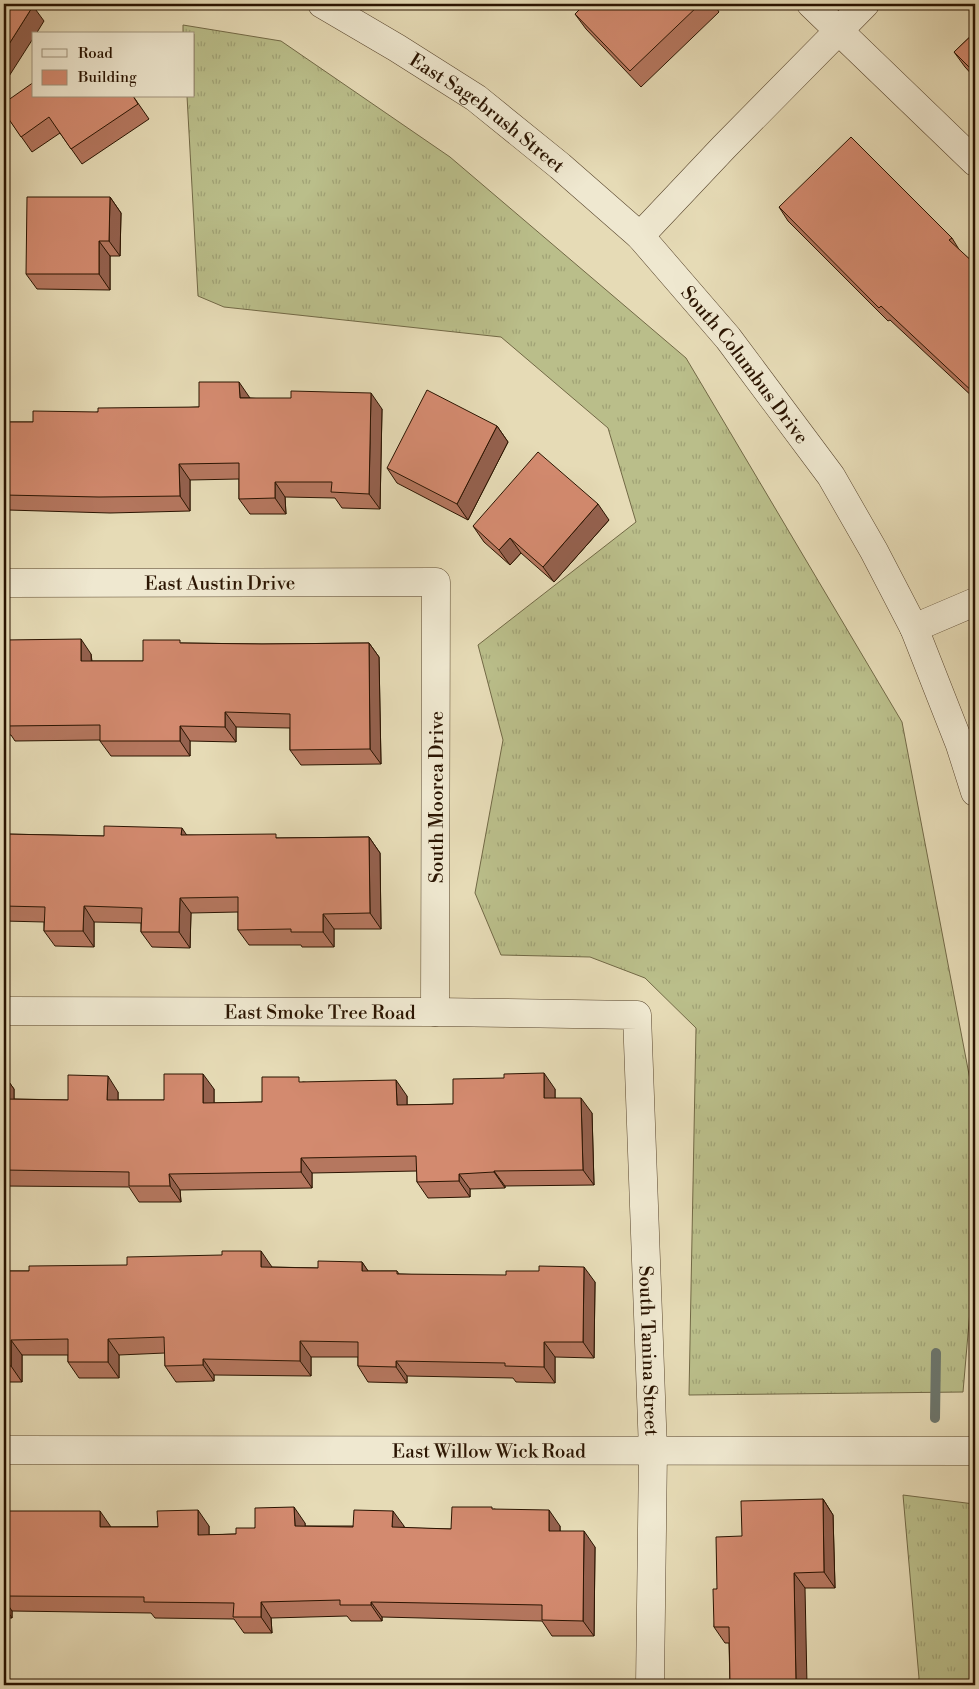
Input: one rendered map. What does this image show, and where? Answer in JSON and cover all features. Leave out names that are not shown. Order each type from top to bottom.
[{"type":"street","name":"East Sagebrush Street","points":[[322,4],[398,48],[476,98],[560,166],[640,236]]},
{"type":"street","points":[[811,4],[975,162]]},
{"type":"street","points":[[640,236],[724,147],[865,4]]},
{"type":"street","name":"South Columbus Drive","points":[[640,236],[728,338],[831,476],[874,551],[914,628],[960,745],[975,792]]},
{"type":"street","name":"East Austin Drive","points":[[4,583],[436,582]]},
{"type":"street","name":"South Moorea Drive","points":[[435,1012],[436,582]]},
{"type":"street","points":[[914,628],[975,602]]},
{"type":"street","name":"East Smoke Tree Road","points":[[4,1012],[435,1012],[637,1015]]},
{"type":"street","name":"South Tanina Street","points":[[637,1015],[653,1451],[650,1685]]},
{"type":"street","name":"East Willow Wick Road","points":[[4,1450],[975,1451]]},
{"type":"green space","points":[[183,25],[281,41],[450,157],[686,358],[902,722],[975,1106],[975,1253],[963,1392],[689,1395],[696,1028],[645,978],[590,957],[501,955],[475,893],[503,740],[478,645],[636,522],[608,428],[501,337],[224,307],[198,296],[187,98],[195,98],[195,32],[183,32]]},
{"type":"green space","points":[[903,1495],[974,1504],[975,1685],[917,1685],[919,1678]]},
{"type":"building","points":[[4,4],[30,4],[33,6],[4,52]]},
{"type":"building","points":[[582,4],[700,4],[630,71],[575,14],[584,5]]},
{"type":"building","points":[[975,32],[975,73],[954,52]]},
{"type":"building","points":[[32,83],[32,98],[134,98],[138,104],[71,149],[49,117],[21,137],[4,112],[4,103]]},
{"type":"building","points":[[851,137],[952,238],[949,240],[975,264],[975,394],[881,306],[879,308],[779,207]]},
{"type":"building","points":[[27,197],[110,197],[109,241],[99,241],[99,274],[26,274]]},
{"type":"building","points":[[199,382],[239,382],[240,398],[291,398],[291,391],[371,393],[369,494],[331,492],[332,482],[275,482],[275,498],[239,499],[239,463],[179,464],[180,496],[4,495],[4,422],[33,422],[33,411],[98,412],[98,408],[199,407]]},
{"type":"building","points":[[427,390],[497,426],[457,504],[387,468]]},
{"type":"building","points":[[538,452],[598,504],[543,567],[510,538],[499,550],[473,526]]},
{"type":"building","points":[[81,639],[81,661],[143,661],[143,640],[180,640],[180,643],[369,643],[370,749],[290,750],[290,714],[225,712],[225,727],[180,726],[180,741],[100,741],[100,725],[5,726],[4,640]]},
{"type":"building","points":[[104,826],[182,828],[181,835],[276,834],[276,838],[369,837],[370,913],[323,914],[323,932],[291,932],[291,929],[238,930],[238,897],[180,898],[179,932],[141,932],[142,908],[84,906],[83,931],[44,931],[45,907],[4,906],[4,834],[104,836]]},
{"type":"building","points":[[544,1073],[544,1098],[581,1098],[583,1170],[494,1171],[459,1174],[459,1181],[417,1182],[416,1156],[301,1158],[301,1172],[169,1174],[170,1186],[129,1186],[129,1172],[4,1170],[4,1099],[68,1100],[68,1075],[108,1076],[107,1100],[164,1100],[164,1074],[203,1074],[203,1103],[262,1102],[262,1077],[299,1077],[299,1082],[396,1080],[397,1105],[453,1104],[453,1079],[504,1078],[504,1074]]},
{"type":"building","points":[[222,1251],[261,1251],[261,1267],[318,1268],[318,1261],[362,1262],[362,1271],[397,1271],[397,1274],[506,1275],[506,1271],[539,1271],[539,1266],[584,1267],[583,1342],[544,1342],[544,1367],[505,1366],[505,1363],[396,1361],[396,1367],[358,1366],[358,1342],[300,1341],[300,1361],[203,1359],[203,1365],[165,1366],[164,1337],[108,1339],[108,1362],[68,1362],[68,1339],[11,1340],[11,1366],[4,1366],[4,1271],[29,1271],[29,1266],[127,1265],[127,1257],[222,1255]]},
{"type":"building","points":[[823,1499],[824,1572],[794,1573],[796,1683],[812,1683],[812,1685],[717,1685],[730,1684],[729,1627],[714,1627],[713,1589],[717,1589],[716,1537],[742,1536],[741,1501]]},
{"type":"building","points":[[294,1507],[295,1526],[353,1527],[354,1510],[393,1511],[392,1527],[451,1529],[452,1507],[549,1510],[549,1531],[584,1531],[583,1621],[542,1620],[542,1605],[371,1602],[371,1605],[340,1605],[340,1600],[261,1602],[261,1617],[233,1617],[234,1603],[144,1602],[144,1597],[4,1596],[4,1511],[100,1511],[100,1527],[158,1527],[157,1511],[198,1510],[198,1535],[236,1534],[236,1528],[255,1528],[255,1508]]},
{"type":"waterway","points":[[935,1418],[936,1353]]}]
